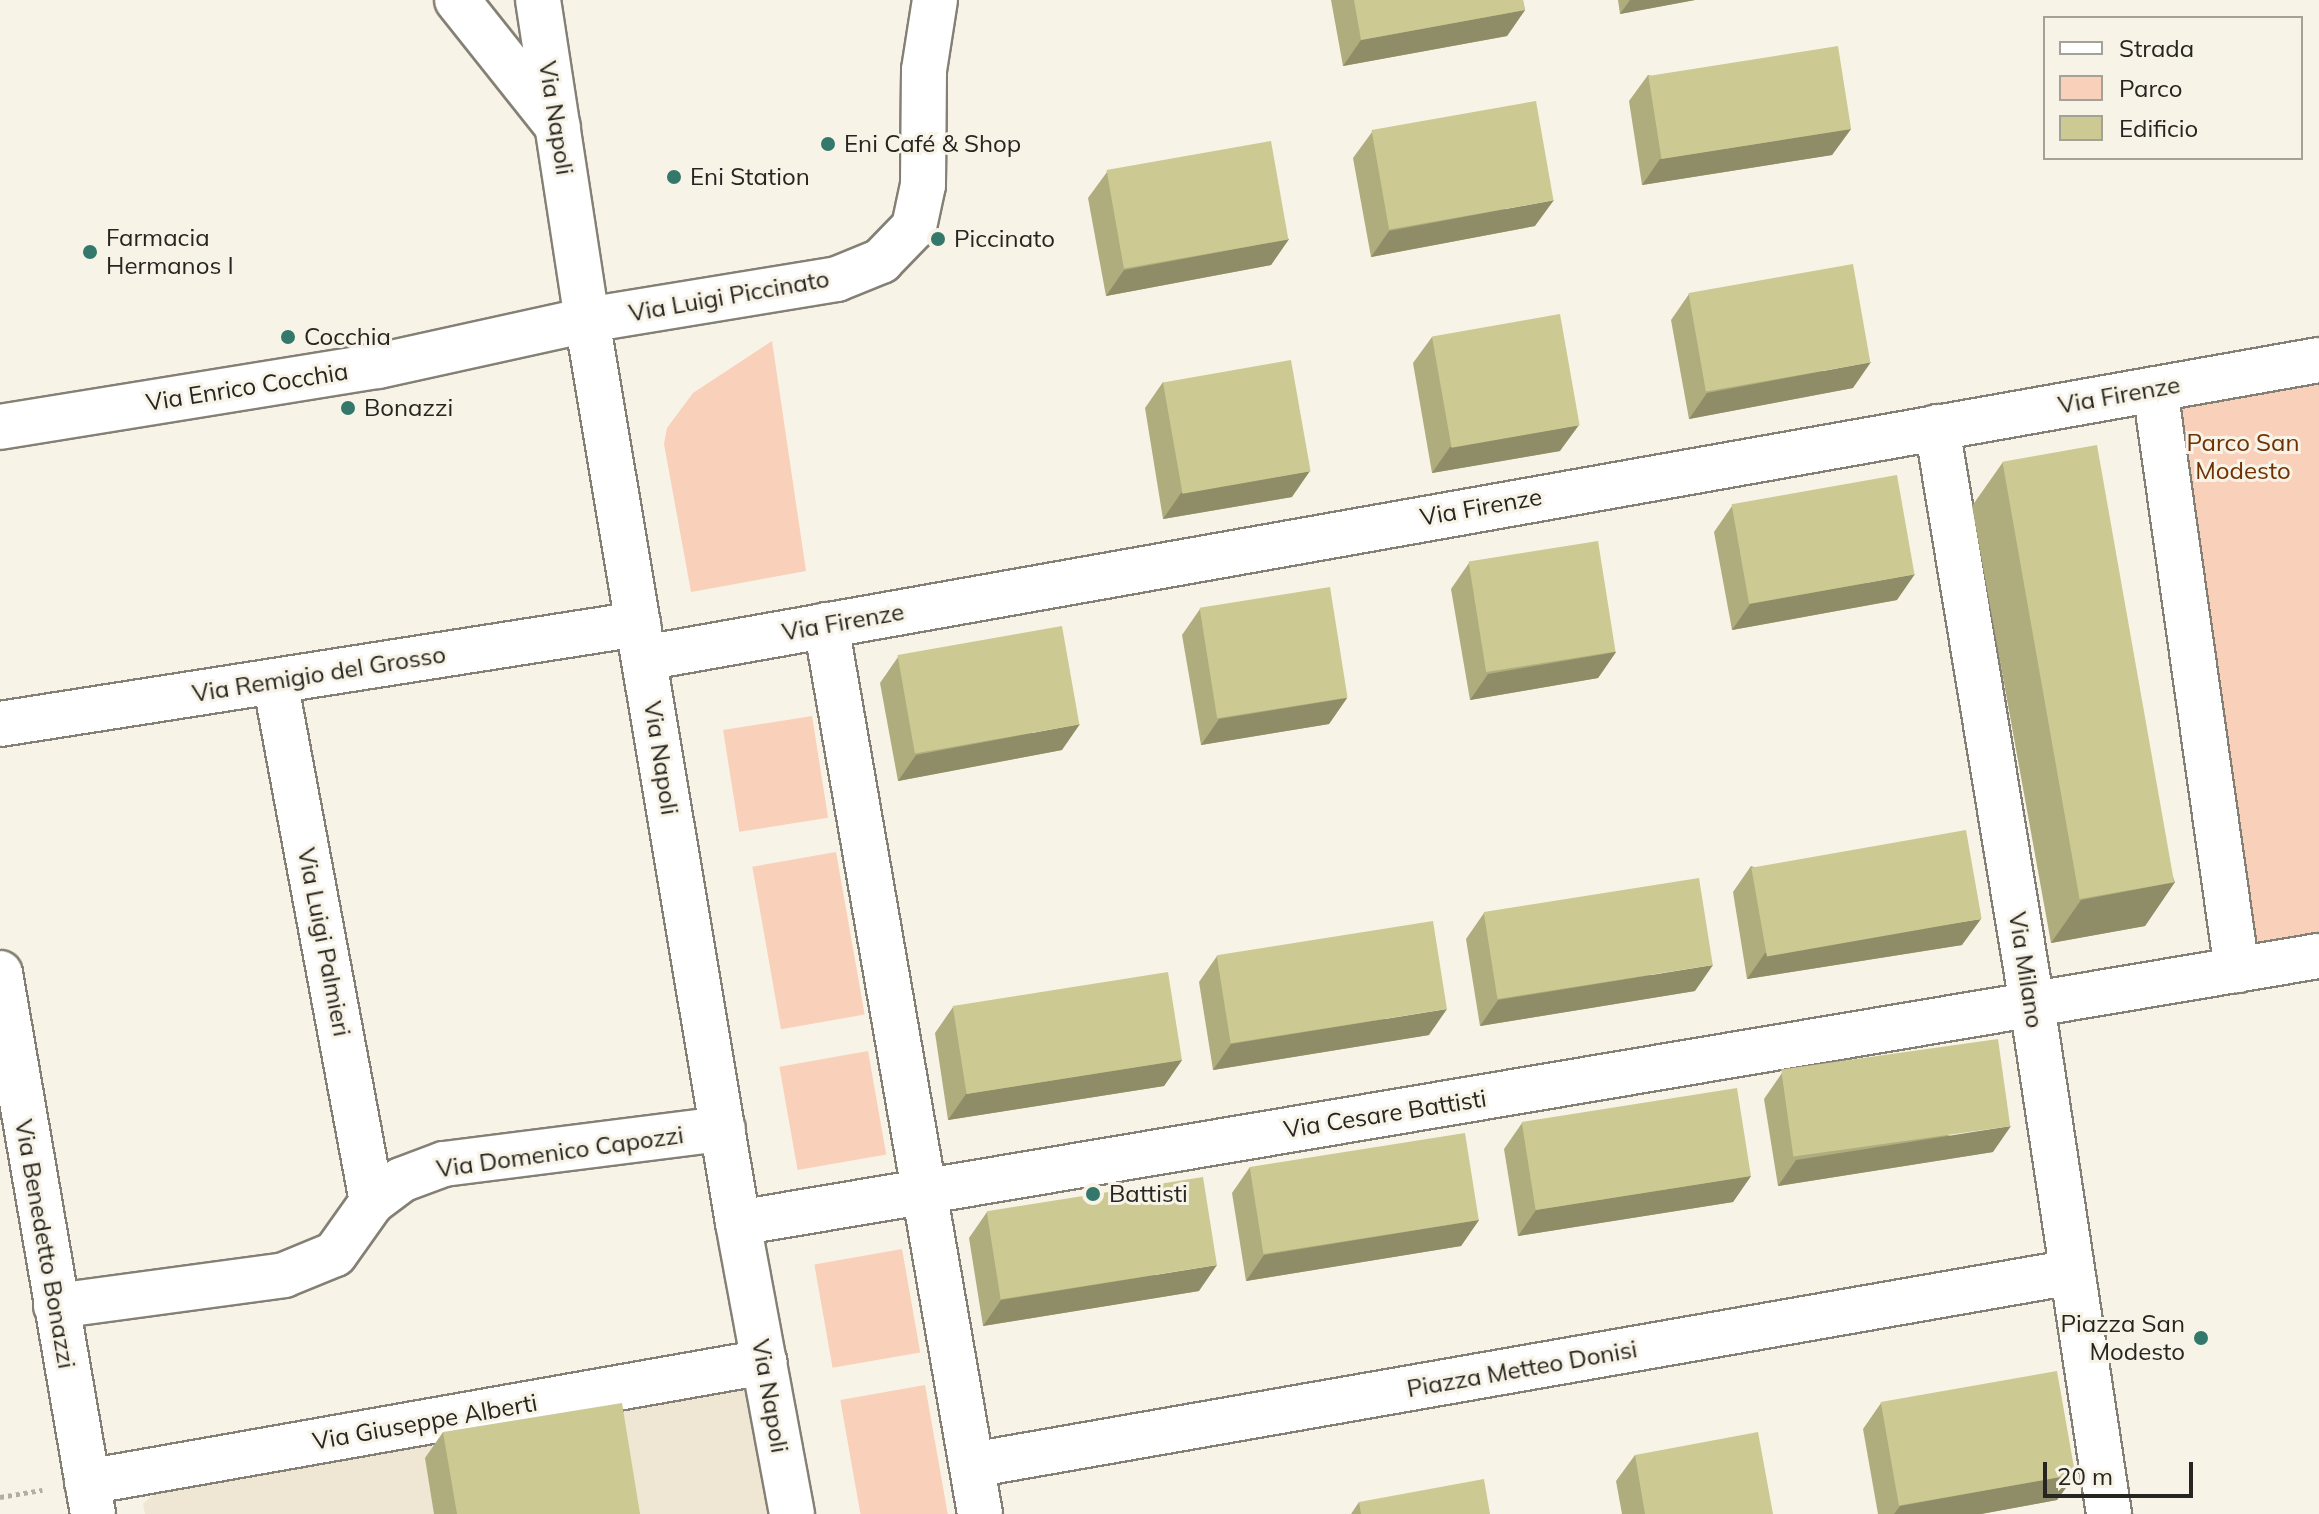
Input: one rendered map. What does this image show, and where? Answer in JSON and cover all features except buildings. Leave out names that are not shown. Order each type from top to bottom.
[{"type":"street","points":[[457,0],[558,127]]},
{"type":"street","name":"Via Napoli","points":[[538,0],[587,320],[738,1223],[792,1514]]},
{"type":"street","name":"Via Luigi Piccinato","points":[[587,320],[837,279],[881,261],[914,227],[923,185],[924,70],[935,0]]},
{"type":"street","name":"Via Enrico Cocchia","points":[[0,427],[378,366],[587,320]]},
{"type":"street","name":"Via Firenze","points":[[641,641],[826,625],[2319,360]]},
{"type":"street","points":[[2155,389],[2237,970]]},
{"type":"street","name":"Via Milano","points":[[1937,427],[2032,1004],[2109,1514]]},
{"type":"street","points":[[826,625],[980,1514]]},
{"type":"street","name":"Via Remigio del Grosso","points":[[0,724],[275,681],[641,641]]},
{"type":"street","name":"Via Luigi Palmieri","points":[[275,681],[372,1202]]},
{"type":"street","points":[[2032,1004],[2319,956]]},
{"type":"street","name":"Via Benedetto Bonazzi","points":[[0,973],[16,1178],[56,1306],[90,1498]]},
{"type":"street","name":"Via Cesare Battisti","points":[[738,1223],[2032,1004]]},
{"type":"street","name":"Via Domenico Capozzi","points":[[56,1306],[284,1275],[335,1254],[372,1202],[401,1180],[444,1164],[723,1129]]},
{"type":"street","name":"Piazza Metteo Donisi","points":[[972,1465],[2072,1272]]},
{"type":"street","name":"Via Giuseppe Alberti","points":[[90,1498],[764,1362]]},
{"type":"shaded area","points":[[745,1376],[767,1514],[145,1514],[143,1504],[167,1481]]},
{"type":"green space","points":[[772,341],[806,571],[691,592],[664,444],[667,428],[693,393]]},
{"type":"green space","name":"Parco San Modesto","points":[[2319,360],[2319,956],[2237,970],[2155,389]]},
{"type":"green space","points":[[812,716],[828,818],[739,832],[723,730]]},
{"type":"green space","points":[[836,852],[865,1014],[781,1029],[752,867]]},
{"type":"green space","points":[[868,1051],[886,1154],[798,1170],[779,1067]]},
{"type":"green space","points":[[902,1249],[920,1352],[833,1368],[814,1264]]},
{"type":"green space","points":[[925,1385],[948,1514],[860,1514],[840,1400]]},
{"type":"place","name":"Eni Café & Shop","points":[[828,144]]},
{"type":"place","name":"Eni Station","points":[[674,177]]},
{"type":"place","name":"Piccinato","points":[[938,239]]},
{"type":"place","name":"Farmacia Hermanos I","points":[[90,252]]},
{"type":"place","name":"Cocchia","points":[[288,337]]},
{"type":"place","name":"Bonazzi","points":[[348,408]]},
{"type":"place","name":"Battisti","points":[[1093,1194]]},
{"type":"place","name":"Piazza San Modesto","points":[[2201,1338]]}]
